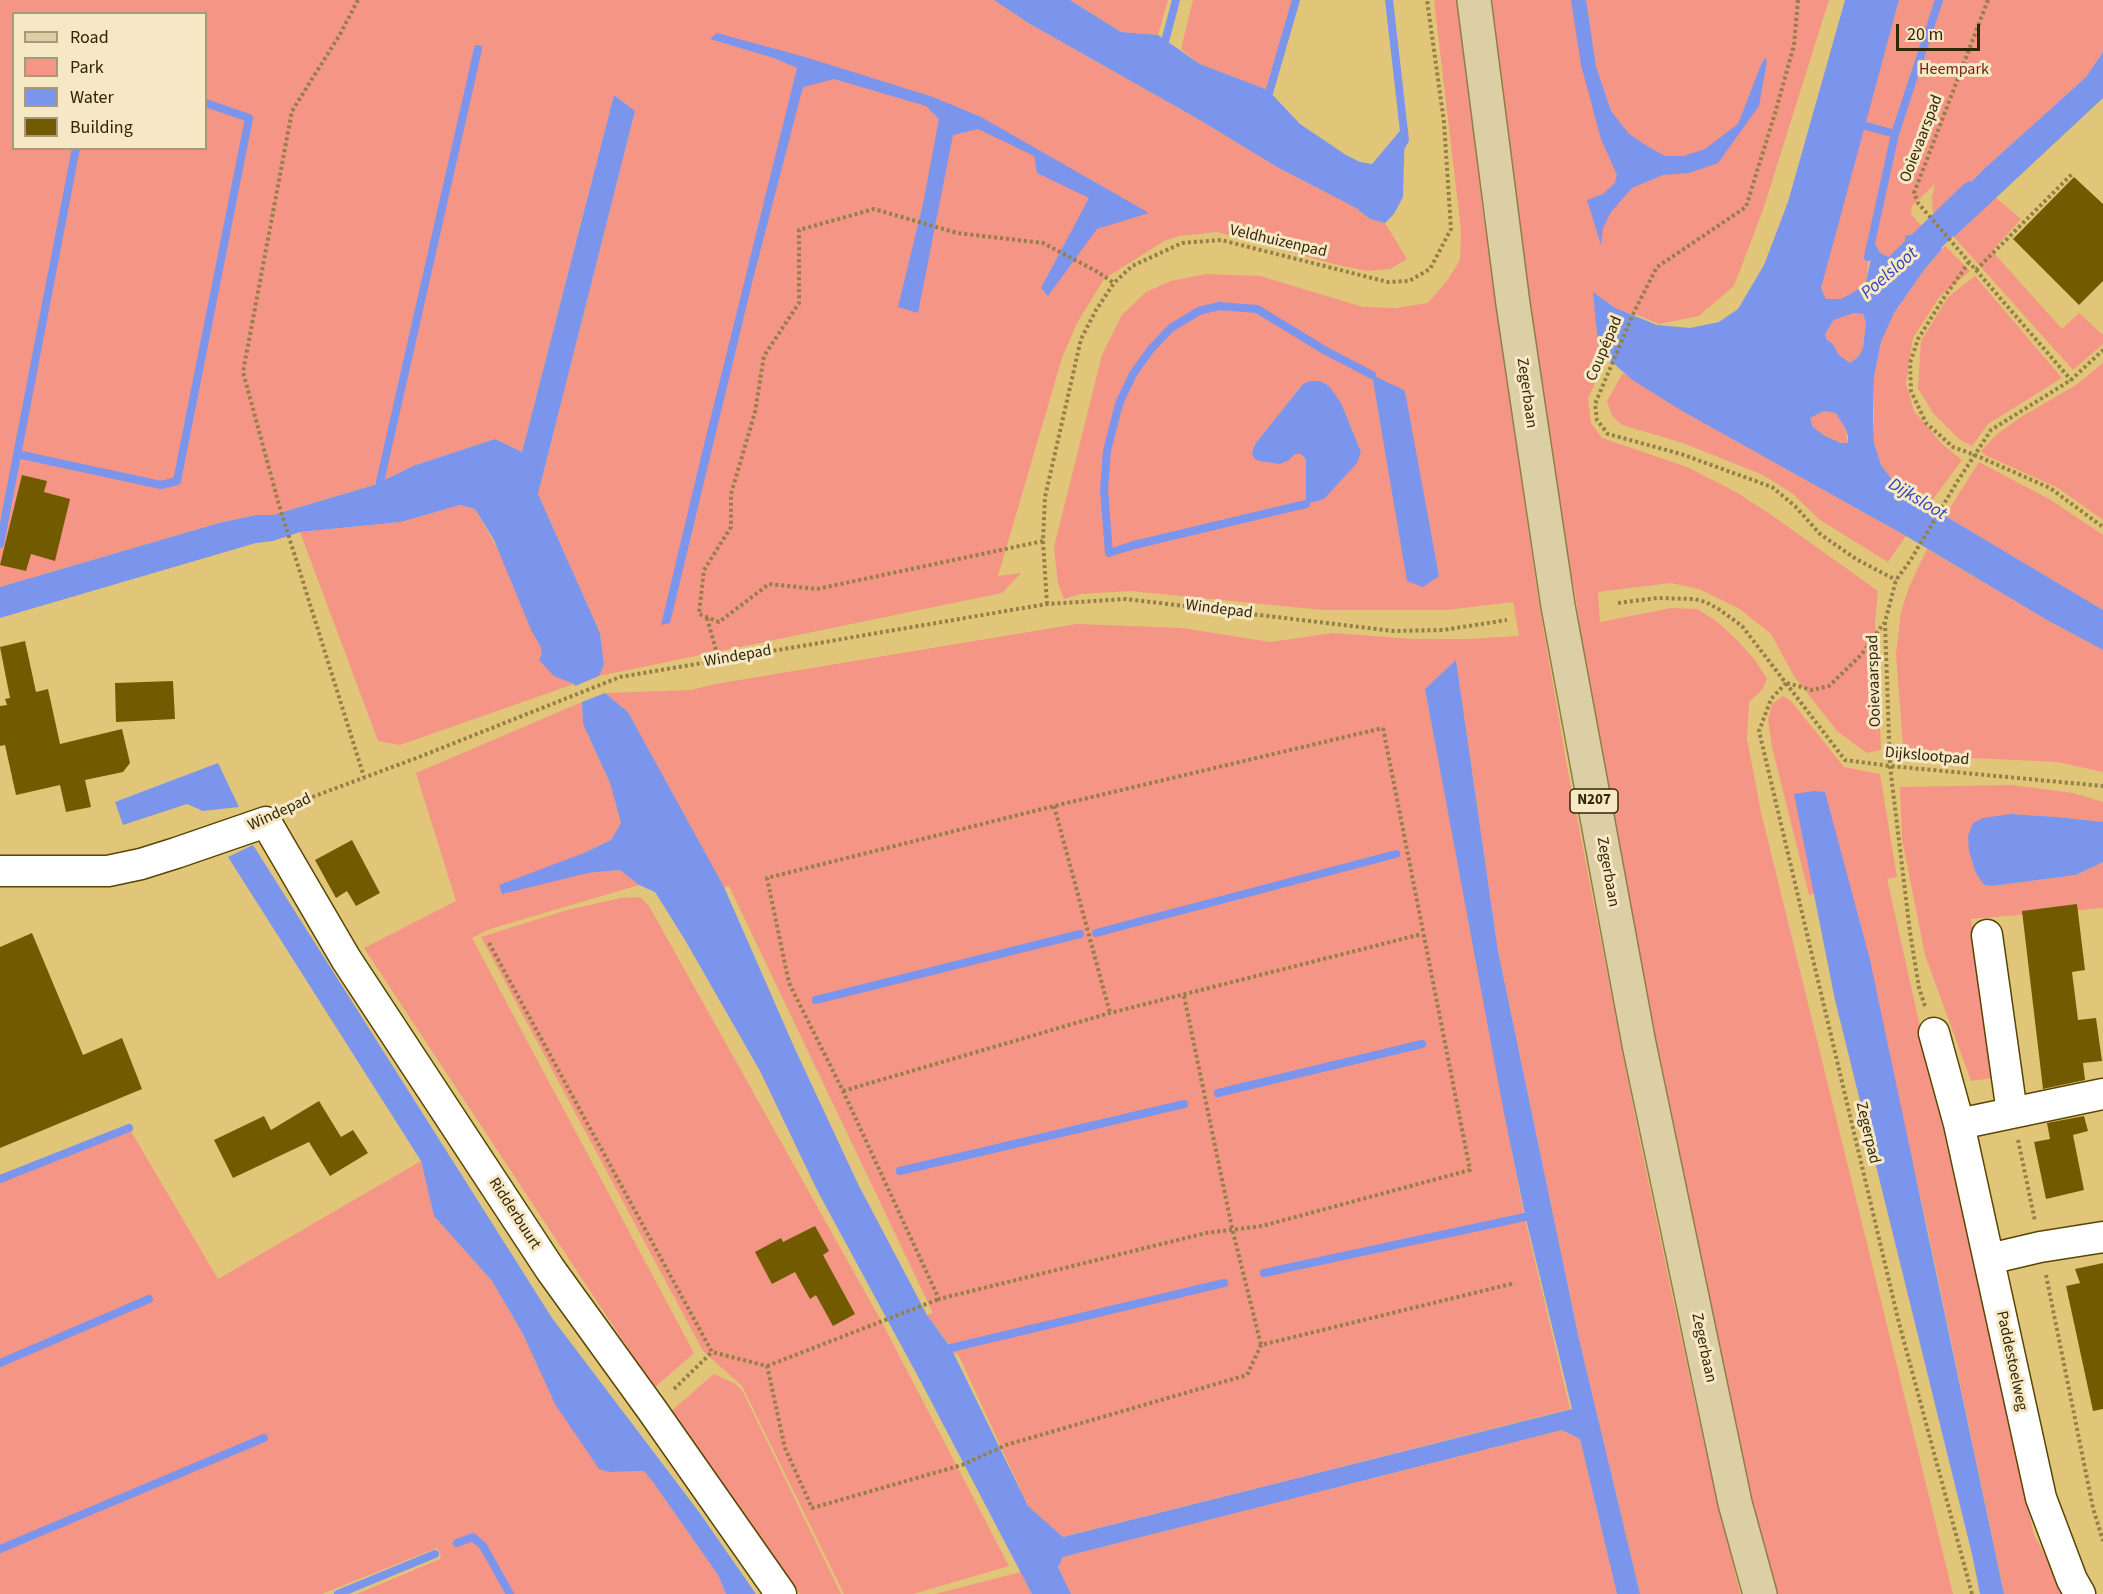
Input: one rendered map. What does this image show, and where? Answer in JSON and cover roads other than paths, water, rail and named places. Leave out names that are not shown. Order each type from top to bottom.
[{"type":"main road","name":"Zegerbaan","points":[[1474,0],[1513,304],[1558,606],[1639,1044],[1735,1503],[1760,1594]]},
{"type":"street","name":"Windepad","points":[[0,871],[108,871],[150,861],[266,822]]},
{"type":"street","name":"Ridderbuurt","points":[[266,822],[346,959],[537,1250],[781,1594]]},
{"type":"street","points":[[1988,935],[2012,1113]]},
{"type":"street","name":"Paddestoelweg","points":[[1934,1033],[1959,1124],[2041,1498],[2072,1580],[2080,1594]]},
{"type":"street","points":[[1959,1124],[2103,1094]]},
{"type":"street","points":[[1989,1259],[2040,1247],[2103,1237]]},
{"type":"water","points":[[994,0],[1070,0],[1121,32],[1158,35],[1200,64],[1268,90],[1300,124],[1360,162],[1372,164],[1405,125],[1403,197],[1394,214],[1385,223],[1370,219],[1356,208],[1277,167],[1198,119],[1030,24]]},
{"type":"water","points":[[1571,0],[1586,0],[1596,67],[1611,111],[1629,134],[1665,156],[1683,156],[1705,149],[1738,124],[1761,65],[1765,58],[1767,61],[1759,106],[1718,163],[1689,173],[1663,175],[1632,188],[1611,212],[1603,228],[1601,245],[1587,200],[1603,194],[1615,183],[1617,175],[1601,139],[1581,65]]},
{"type":"water","name":"Dijksloot","points":[[1845,0],[1899,0],[1821,288],[1826,299],[1841,299],[1857,290],[1866,281],[1871,259],[1871,236],[1880,253],[1891,258],[1905,254],[1905,236],[1926,231],[1942,249],[1894,313],[1881,342],[1874,377],[1873,415],[1874,443],[1881,465],[1894,482],[1915,498],[2103,610],[2103,650],[2047,620],[1906,536],[1682,411],[1634,381],[1607,358],[1597,334],[1593,292],[1615,308],[1657,325],[1690,328],[1719,322],[1738,309],[1764,265],[1788,202]],"holes":[[[1854,313],[1863,314],[1866,322],[1863,348],[1859,356],[1850,363],[1839,355],[1825,334],[1834,320]],[[1824,411],[1836,413],[1845,428],[1848,443],[1841,443],[1825,436],[1813,427],[1810,418]]]},
{"type":"water","points":[[717,33],[805,57],[933,97],[981,117],[1149,213],[1097,229],[1048,296],[1041,288],[1089,198],[1037,173],[1034,156],[978,129],[953,135],[918,313],[898,307],[923,204],[939,119],[926,106],[834,79],[803,87],[753,279],[670,623],[661,625],[797,68],[774,58],[710,39]]},
{"type":"water","points":[[2103,52],[2103,98],[1954,237],[1937,217],[1984,169],[2086,77]]},
{"type":"water","points":[[614,95],[635,111],[538,494],[600,633],[604,665],[599,676],[575,686],[554,676],[539,660],[542,654],[540,645],[532,632],[494,540],[475,509],[460,505],[401,522],[300,532],[0,618],[0,587],[219,523],[256,515],[273,515],[374,485],[413,466],[495,439],[522,452]]},
{"type":"water","points":[[1372,375],[1404,390],[1406,397],[1439,576],[1423,587],[1407,581]]},
{"type":"water","points":[[1320,381],[1329,386],[1341,403],[1361,452],[1357,463],[1324,499],[1306,504],[1306,459],[1301,454],[1295,454],[1280,464],[1259,461],[1252,453],[1255,444],[1303,384]]},
{"type":"water","points":[[1456,660],[1498,951],[1579,1339],[1640,1594],[1617,1594],[1580,1439],[1562,1430],[1063,1557],[1058,1567],[1071,1594],[1032,1594],[817,1190],[760,1071],[655,892],[639,885],[620,870],[588,873],[502,894],[499,885],[584,853],[611,840],[621,823],[610,783],[583,724],[582,702],[605,693],[628,712],[724,887],[795,1049],[858,1184],[927,1315],[951,1348],[1028,1506],[1063,1537],[1572,1409],[1525,1215],[1504,1113],[1425,689]]},
{"type":"water","points":[[218,763],[239,807],[203,811],[187,804],[123,825],[115,802]]},
{"type":"water","points":[[1825,792],[1870,960],[2004,1594],[1980,1594],[1835,1000],[1794,794]]},
{"type":"water","points":[[2011,814],[2103,822],[2103,862],[2076,875],[1992,886],[1984,885],[1976,873],[1969,851],[1968,836],[1973,823],[1983,818]]},
{"type":"water","points":[[253,845],[552,1318],[699,1512],[756,1594],[726,1594],[718,1575],[644,1471],[610,1472],[599,1469],[555,1404],[523,1334],[492,1281],[434,1216],[421,1161],[228,857]]},
{"type":"waterway","points":[[1163,49],[1176,0]]},
{"type":"waterway","points":[[1267,100],[1296,0]]},
{"type":"waterway","points":[[1389,0],[1405,140],[1399,150]]},
{"type":"waterway","points":[[1868,257],[1895,134],[1939,0]]},
{"type":"waterway","points":[[380,482],[478,49]]},
{"type":"waterway","points":[[17,454],[161,485],[177,481],[249,118],[207,103]]},
{"type":"waterway","points":[[1859,124],[1895,134]]},
{"type":"waterway","points":[[0,544],[76,150]]},
{"type":"waterway","name":"Poelsloot","points":[[1902,265],[1973,196]]},
{"type":"waterway","points":[[1306,504],[1109,553],[1104,490],[1107,451],[1119,404],[1133,374],[1151,349],[1171,328],[1199,311],[1219,306],[1257,309],[1326,351],[1372,375]]},
{"type":"waterway","points":[[1096,933],[1396,854]]},
{"type":"waterway","points":[[816,1000],[1080,934]]},
{"type":"waterway","points":[[1218,1093],[1422,1044]]},
{"type":"waterway","points":[[900,1171],[1184,1104]]},
{"type":"waterway","points":[[0,1179],[129,1128]]},
{"type":"waterway","points":[[1264,1273],[1525,1217]]},
{"type":"waterway","points":[[951,1348],[1224,1283]]},
{"type":"waterway","points":[[0,1363],[149,1299]]},
{"type":"waterway","points":[[0,1549],[264,1438]]},
{"type":"waterway","points":[[457,1543],[473,1537],[483,1546],[510,1594]]},
{"type":"waterway","points":[[338,1594],[435,1554]]},
{"type":"park label","name":"Heempark","points":[[1954,70]]}]
